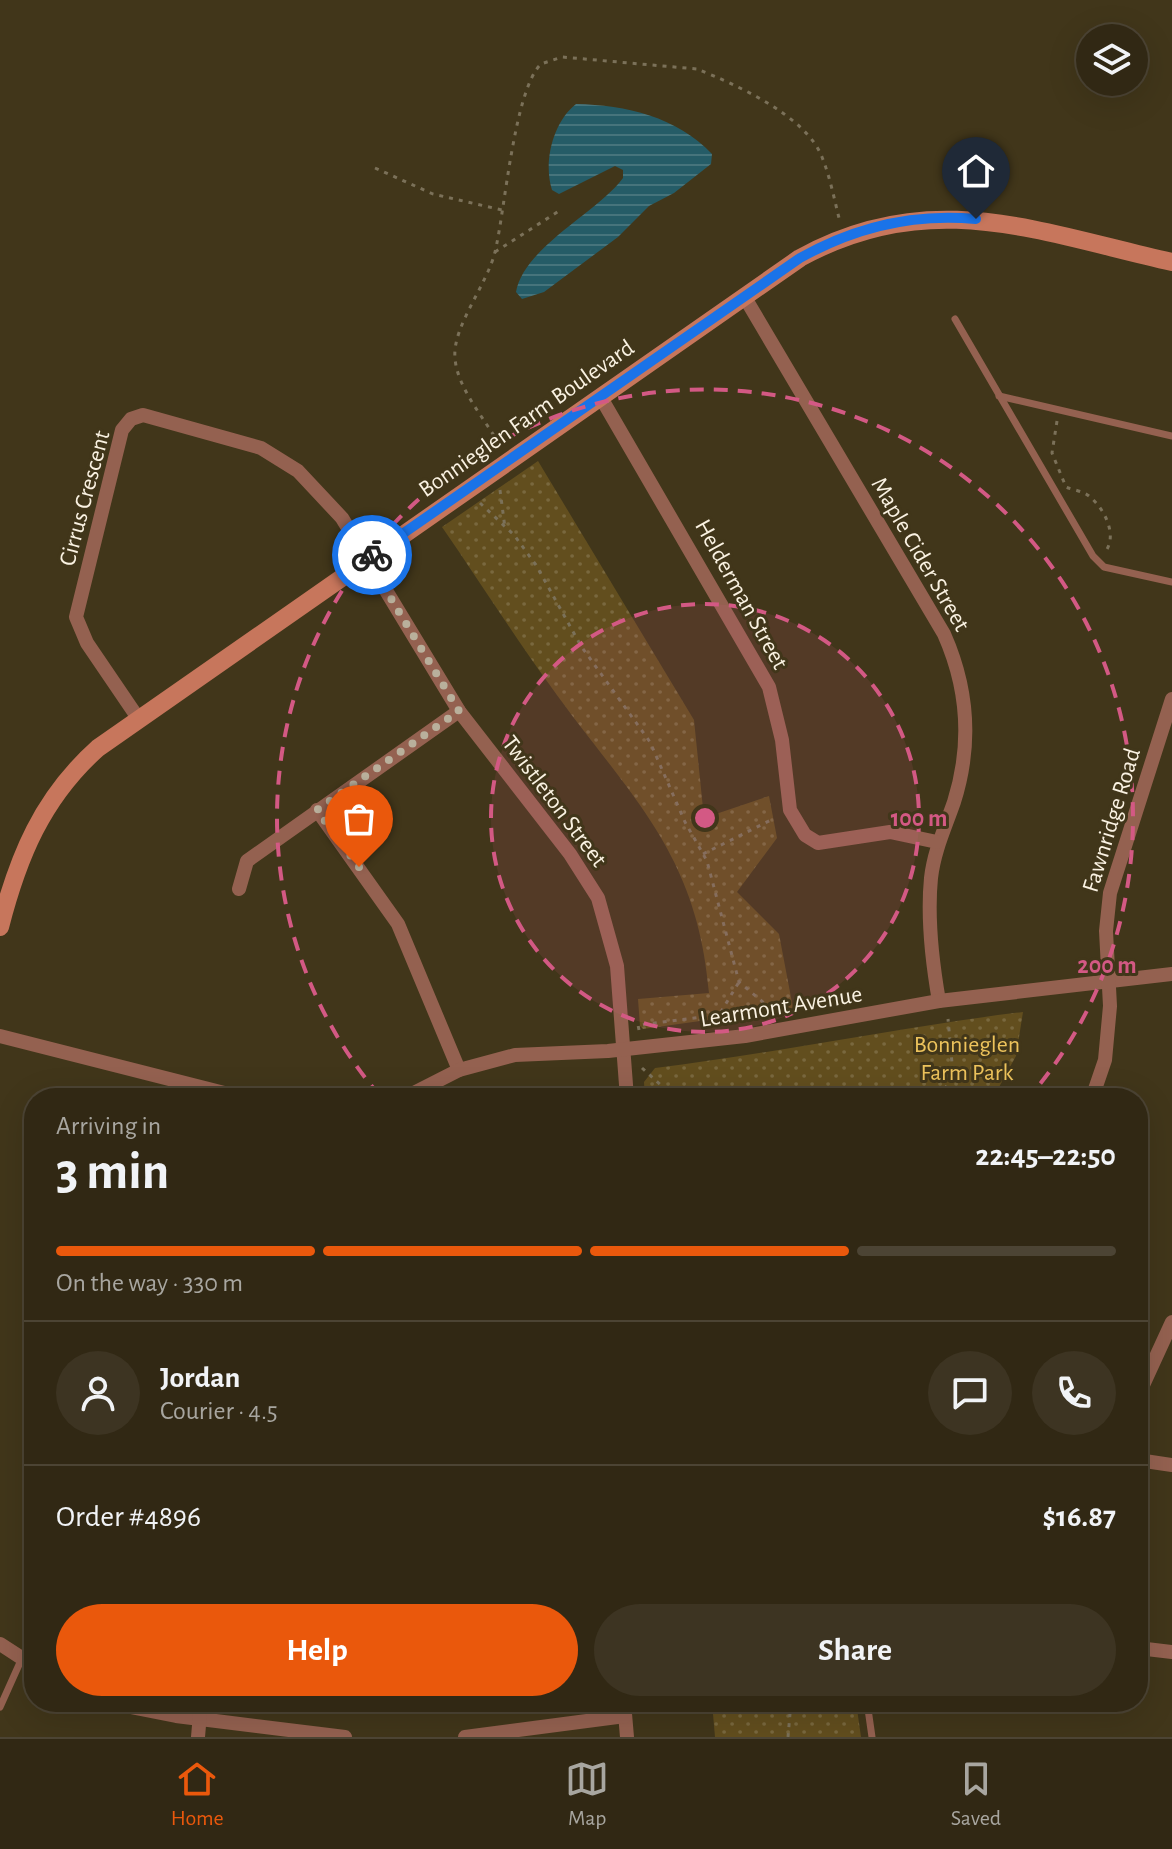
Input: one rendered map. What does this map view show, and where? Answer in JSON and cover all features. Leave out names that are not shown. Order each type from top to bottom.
[{"type":"street","name":"Bonnieglen Farm Boulevard","points":[[0,927],[21,854],[46,807],[83,762],[138,718],[800,258],[839,238],[880,225],[918,219],[986,221],[1172,262]]},
{"type":"street","name":"Maple Cider Street","points":[[744,296],[952,653],[963,692],[966,748],[959,787],[937,842],[931,879],[930,934],[939,1001]]},
{"type":"street","name":"Helderman Street","points":[[600,396],[769,687],[777,709],[790,810],[795,824],[818,843],[890,832],[937,842]]},
{"type":"street","name":"Cirrus Crescent","points":[[138,718],[87,643],[76,617],[117,448],[131,419],[143,415],[235,438],[282,459],[329,501],[367,559]]},
{"type":"street","name":"Twistleton Street","points":[[367,559],[459,711],[570,854],[598,898],[617,966],[626,1088]]},
{"type":"street","name":"Fawnridge Road","points":[[1095,1088],[1105,1060],[1109,981],[1106,931],[1110,893],[1172,699]]},
{"type":"street","points":[[239,889],[247,861],[459,711]]},
{"type":"street","points":[[317,810],[398,924],[459,1070]]},
{"type":"street","name":"Learmont Avenue","points":[[424,1088],[459,1070],[515,1055],[623,1050],[767,1033],[939,1001],[1172,974]]},
{"type":"street","points":[[0,1036],[205,1088]]},
{"type":"street","points":[[1148,1374],[1172,1322]]},
{"type":"street","points":[[1148,1461],[1172,1465]]},
{"type":"street","points":[[0,1644],[24,1659]]},
{"type":"street","points":[[1148,1649],[1172,1652]]},
{"type":"street","points":[[161,1712],[345,1737]]},
{"type":"street","points":[[198,1737],[200,1712]]},
{"type":"street","points":[[465,1737],[608,1712]]},
{"type":"street","points":[[625,1712],[627,1737]]},
{"type":"lane","points":[[955,319],[1093,556],[1104,567],[1172,582]]},
{"type":"lane","points":[[999,396],[1172,436]]},
{"type":"lane","points":[[0,1707],[24,1668]]},
{"type":"lane","points":[[868,1712],[872,1737]]},
{"type":"path","points":[[499,444],[458,375],[454,356],[461,326],[479,295],[495,252],[511,149],[528,86],[541,64],[562,57],[697,69],[798,122],[822,157],[839,218]]},
{"type":"path","points":[[375,168],[433,194],[502,210]]},
{"type":"path","points":[[495,252],[559,211]]},
{"type":"path","points":[[1057,421],[1053,459],[1066,487],[1086,493],[1111,531],[1111,544],[1103,554]]},
{"type":"path","points":[[500,490],[505,528]]},
{"type":"path","points":[[480,503],[536,565],[581,646],[644,733],[703,854],[739,982],[776,1013]]},
{"type":"path","points":[[703,854],[754,825],[773,819]]},
{"type":"path","points":[[639,1030],[638,1025],[719,1015],[739,982]]},
{"type":"path","points":[[945,1088],[953,1074],[948,1019]]},
{"type":"path","points":[[642,1068],[664,1088]]},
{"type":"path","points":[[788,1737],[790,1712]]},
{"type":"green space","points":[[538,461],[694,720],[704,818],[769,796],[777,838],[737,892],[779,934],[793,1008],[643,1029],[640,1026],[638,999],[709,993],[702,943],[690,899],[674,861],[654,826],[535,665],[442,527]]},
{"type":"green space","name":"Bonnieglen Farm Park","points":[[1023,1012],[1016,1056],[998,1088],[644,1088],[644,1082],[655,1068]]},
{"type":"green space","points":[[713,1712],[857,1712],[861,1737],[715,1737]]},
{"type":"water","points":[[576,104],[613,107],[667,122],[698,141],[712,154],[711,164],[674,193],[649,206],[618,237],[544,292],[522,299],[516,292],[532,260],[623,178],[623,170],[615,166],[559,194],[552,190],[549,167],[552,143],[561,121]]},
{"type":"way so far","points":[[359,867],[317,810],[459,711],[367,559],[372,555]]},
{"type":"route","points":[[372,555],[800,258],[839,238],[880,225],[918,219],[976,219]]}]
